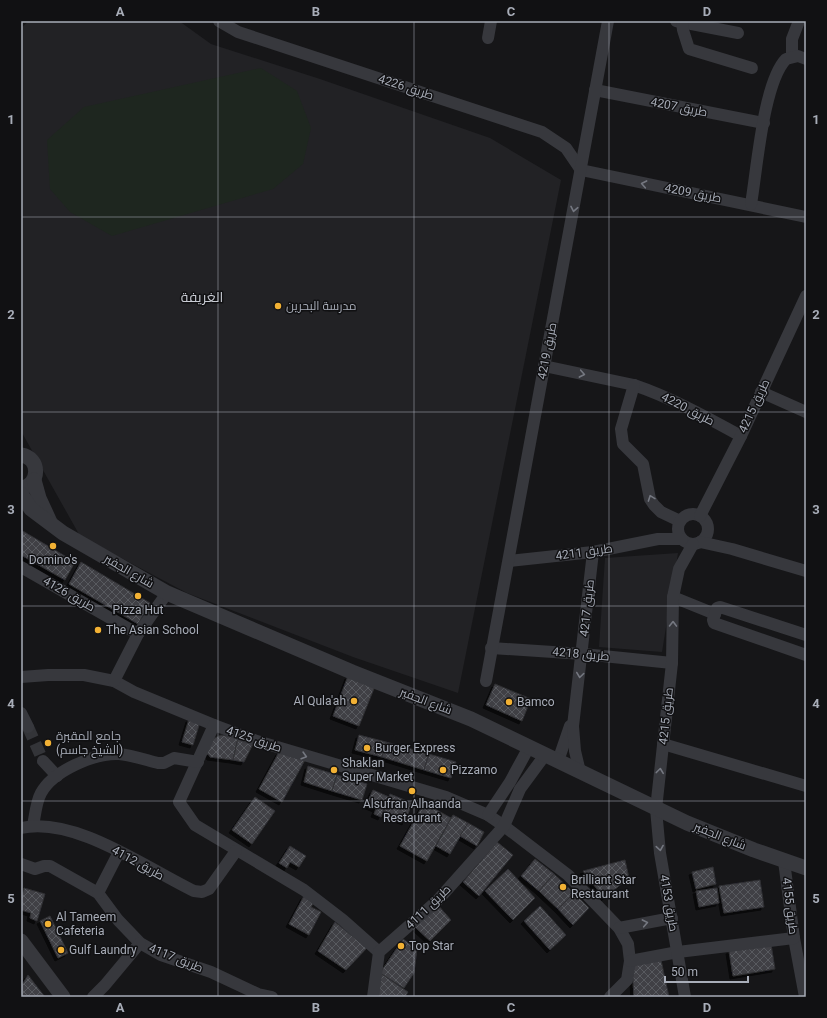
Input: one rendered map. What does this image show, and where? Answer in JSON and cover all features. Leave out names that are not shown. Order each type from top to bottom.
[{"type":"street","name":"طريق 4226","points":[[219,21],[238,32],[542,132],[566,148],[581,170]]},
{"type":"street","points":[[488,38],[491,21]]},
{"type":"street","name":"طريق 4219","points":[[486,681],[608,21]]},
{"type":"street","points":[[792,56],[792,39],[799,21]]},
{"type":"street","points":[[679,22],[738,33]]},
{"type":"street","points":[[679,22],[689,49],[752,68]]},
{"type":"street","points":[[751,204],[764,123],[775,75],[781,64],[792,56],[798,56],[806,59]]},
{"type":"street","name":"طريق 4207","points":[[595,90],[764,123]]},
{"type":"street","name":"طريق 4209","points":[[581,170],[751,204],[806,217]]},
{"type":"street","name":"طريق 4215","points":[[700,516],[741,436],[806,296]]},
{"type":"street","name":"طريق 4220","points":[[544,366],[634,384],[671,399],[741,436]]},
{"type":"street","points":[[634,384],[621,429],[623,444],[643,464],[650,498],[654,505],[661,512],[679,523]]},
{"type":"street","points":[[761,392],[806,412]]},
{"type":"street","points":[[22,454],[32,460],[35,465],[36,470],[34,480],[39,498],[51,523]]},
{"type":"street","points":[[21,488],[28,487],[34,480]]},
{"type":"street","name":"شارع الجفير","points":[[21,494],[31,509],[51,523],[87,547],[167,593],[352,672],[471,719],[656,809],[784,861],[806,868]]},
{"type":"street","points":[[695,514],[700,516],[708,528],[706,536],[691,542],[678,533],[679,523],[686,515],[695,514]]},
{"type":"street","name":"طريق 4211","points":[[658,539],[679,523]]},
{"type":"street","name":"طريق 4211","points":[[708,528],[721,542],[732,549]]},
{"type":"street","name":"طريق 4211","points":[[509,561],[593,552],[658,539],[691,542],[732,549],[806,571]]},
{"type":"street","name":"طريق 4215","points":[[656,809],[672,663],[674,598],[679,569],[691,542]]},
{"type":"street","name":"طريق 4217","points":[[580,772],[574,740],[574,711],[583,654],[593,552]]},
{"type":"street","name":"طريق 4126","points":[[21,567],[138,634]]},
{"type":"street","points":[[114,681],[138,634],[167,593]]},
{"type":"street","points":[[674,598],[715,614]]},
{"type":"street","points":[[806,635],[720,607],[717,608],[713,620],[714,623],[806,655]]},
{"type":"street","name":"طريق 4218","points":[[491,648],[583,654],[672,663]]},
{"type":"street","name":"طريق 4125","points":[[21,677],[48,675],[84,676],[114,681],[134,692],[214,725],[279,748],[446,797],[488,816]]},
{"type":"street","name":"طريق 4217","points":[[551,758],[574,711]]},
{"type":"street","points":[[21,713],[28,727]]},
{"type":"street","points":[[214,725],[180,802],[195,825],[236,851],[304,890],[343,920],[379,952],[373,997]]},
{"type":"street","points":[[663,744],[806,786]]},
{"type":"street","points":[[528,747],[510,782],[488,816],[504,826],[568,875],[619,928],[628,944],[630,961],[626,980],[610,997]]},
{"type":"street","points":[[27,827],[41,794],[57,776],[74,766],[96,757],[119,754],[158,763],[164,763],[174,758],[198,762]]},
{"type":"street","name":"طريق 4111","points":[[379,952],[437,901],[504,826],[520,789],[551,758]]},
{"type":"street","points":[[43,761],[57,776]]},
{"type":"street","points":[[510,782],[520,789]]},
{"type":"street","name":"طريق 4153","points":[[656,809],[657,830],[685,997]]},
{"type":"street","name":"طريق 4112","points":[[27,827],[79,833],[103,843],[170,880],[194,891],[202,892],[209,889],[236,851]]},
{"type":"street","points":[[98,893],[119,852]]},
{"type":"street","name":"طريق 4155","points":[[784,861],[794,938],[803,965],[805,997]]},
{"type":"street","name":"طريق 4117","points":[[21,864],[35,869],[50,866],[98,893],[118,920],[140,943],[161,955],[211,972],[258,994],[272,997]]},
{"type":"street","points":[[619,928],[672,918]]},
{"type":"street","points":[[630,961],[678,952],[794,938]]},
{"type":"street","points":[[21,941],[63,997]]},
{"type":"street","points":[[93,997],[140,943]]},
{"type":"shaded area","name":"مدرسة البحرين","points":[[29,21],[179,21],[211,44],[320,79],[490,138],[561,180],[458,693],[353,657],[187,593],[80,536],[21,431],[21,28]]},
{"type":"shaded area","points":[[261,68],[297,91],[311,128],[303,164],[273,189],[112,236],[70,212],[50,189],[47,140],[84,107]]},
{"type":"shaded area","points":[[678,553],[662,652],[599,647],[605,558]]},
{"type":"building","points":[[21,530],[75,562],[65,580],[21,555]]},
{"type":"building","points":[[81,562],[150,603],[138,624],[69,584]]},
{"type":"building","name":"Al Qula'ah","points":[[348,676],[375,686],[359,726],[333,716]]},
{"type":"building","name":"Bamco","points":[[495,684],[531,699],[522,721],[486,705]]},
{"type":"building","points":[[189,719],[200,722],[193,745],[182,742]]},
{"type":"building","points":[[221,735],[238,738],[233,760],[210,757],[205,753],[213,739]]},
{"type":"building","points":[[359,735],[386,742],[382,757],[355,750]]},
{"type":"building","points":[[238,738],[253,744],[244,762],[233,760]]},
{"type":"building","points":[[386,742],[429,754],[424,770],[382,757]]},
{"type":"building","points":[[279,752],[305,760],[282,802],[259,789]]},
{"type":"building","points":[[429,754],[456,762],[451,778],[424,770]]},
{"type":"building","points":[[308,766],[337,775],[332,791],[304,782]]},
{"type":"building","points":[[337,775],[367,784],[362,800],[332,791]]},
{"type":"building","points":[[373,790],[389,797],[381,817],[374,814],[376,809],[366,805]]},
{"type":"building","points":[[390,794],[412,803],[405,822],[383,813]]},
{"type":"building","points":[[255,797],[275,811],[252,844],[232,830]]},
{"type":"building","points":[[424,803],[451,818],[427,861],[400,846]]},
{"type":"building","points":[[453,815],[468,823],[450,854],[436,846]]},
{"type":"building","points":[[468,823],[484,832],[477,846],[460,836]]},
{"type":"building","points":[[497,842],[513,855],[479,896],[463,882]]},
{"type":"building","points":[[290,846],[306,856],[299,867],[290,862],[287,868],[279,863]]},
{"type":"building","points":[[535,859],[554,874],[539,891],[521,876]]},
{"type":"building","points":[[625,860],[629,878],[604,898],[583,871]]},
{"type":"building","points":[[713,867],[716,884],[696,889],[692,872]]},
{"type":"building","points":[[508,869],[535,898],[513,920],[485,891]]},
{"type":"building","points":[[554,874],[574,893],[558,909],[539,891]]},
{"type":"building","points":[[760,880],[764,907],[724,913],[719,886]]},
{"type":"building","points":[[24,888],[45,894],[37,921],[30,918],[31,913],[21,910],[21,899]]},
{"type":"building","points":[[717,888],[719,903],[699,907],[696,891]]},
{"type":"building","points":[[574,893],[589,908],[573,925],[558,909]]},
{"type":"building","points":[[304,896],[314,902],[311,907],[321,912],[309,935],[289,924]]},
{"type":"building","points":[[437,904],[451,920],[430,941],[415,927]]},
{"type":"building","points":[[540,906],[566,935],[550,950],[524,921]]},
{"type":"building","points":[[50,916],[68,953],[58,958],[40,921]]},
{"type":"building","points":[[335,922],[367,948],[346,970],[318,951]]},
{"type":"building","points":[[403,939],[417,949],[414,973],[404,988],[380,973]]},
{"type":"building","points":[[771,944],[775,969],[733,976],[729,951]]},
{"type":"building","points":[[661,960],[669,997],[634,997],[632,965]]},
{"type":"building","points":[[380,973],[408,992],[405,997],[377,997]]},
{"type":"building","points":[[28,975],[45,997],[21,997],[21,987]]},
{"type":"tunnel","points":[[28,727],[43,761]]},
{"type":"place","name":"مدرسة البحرين","points":[[278,306]]},
{"type":"place","name":"Domino's","points":[[53,546]]},
{"type":"place","name":"Pizza Hut","points":[[138,596]]},
{"type":"place","name":"The Asian School","points":[[98,630]]},
{"type":"place","name":"Al Qula'ah","points":[[354,701]]},
{"type":"place","name":"Bamco","points":[[509,702]]},
{"type":"place","name":"جامع المقبرة (الشيخ جاسم)","points":[[48,743]]},
{"type":"place","name":"Burger Express","points":[[367,748]]},
{"type":"place","name":"Shaklan Super Market","points":[[334,770]]},
{"type":"place","name":"Pizzamo","points":[[443,770]]},
{"type":"place","name":"Alsufran Alhaanda Restaurant","points":[[412,791]]},
{"type":"place","name":"Brilliant Star Restaurant","points":[[563,887]]},
{"type":"place","name":"Al Tameem Cafeteria","points":[[48,924]]},
{"type":"place","name":"Top Star","points":[[401,946]]},
{"type":"place","name":"Gulf Laundry","points":[[61,950]]},
{"type":"district","name":"الغريفة","points":[[202,297]]}]
